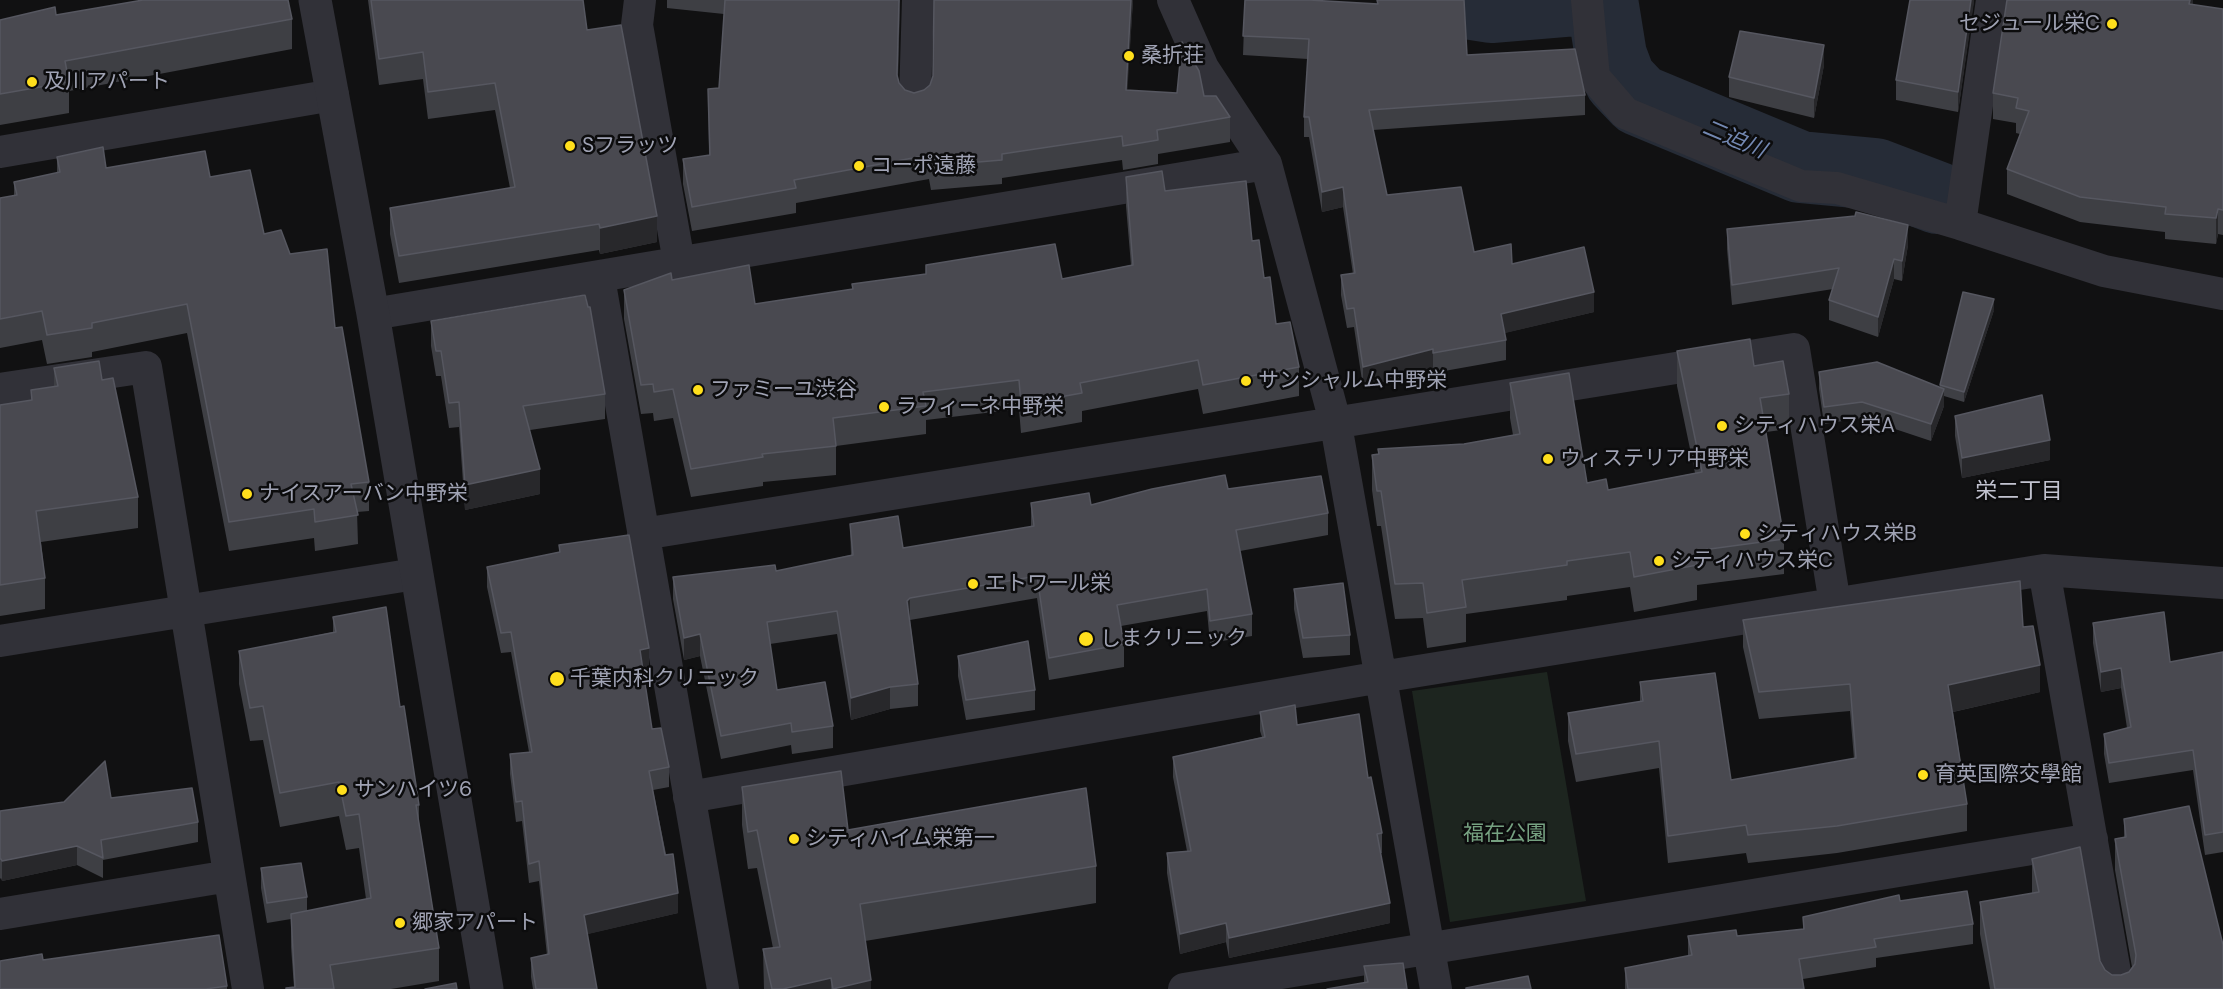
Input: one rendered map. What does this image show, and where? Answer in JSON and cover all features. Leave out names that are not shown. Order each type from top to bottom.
[{"type":"street","points":[[315,0],[373,314],[415,574],[487,989]]},
{"type":"street","points":[[640,0],[637,25],[679,262]]},
{"type":"street","points":[[915,99],[918,0]]},
{"type":"street","points":[[1173,0],[1203,68],[1266,164],[1336,425],[1436,989]]},
{"type":"street","points":[[1960,224],[1992,0]]},
{"type":"street","points":[[1588,9],[1594,77],[1625,113],[1801,186],[1837,188],[1960,224],[2104,271],[2223,294]]},
{"type":"street","points":[[0,152],[333,95]]},
{"type":"street","points":[[373,314],[599,278],[679,262],[1266,164]]},
{"type":"street","points":[[599,278],[723,989]]},
{"type":"street","points":[[643,534],[1336,425],[1794,349],[1835,604]]},
{"type":"street","points":[[0,389],[146,367],[248,989]]},
{"type":"street","points":[[689,797],[1381,677],[2044,570],[2223,583]]},
{"type":"street","points":[[2044,570],[2118,989]]},
{"type":"street","points":[[0,642],[186,609],[415,574]]},
{"type":"street","points":[[1184,989],[2092,839]]},
{"type":"street","points":[[0,914],[229,876]]},
{"type":"green space","name":"福在公園","points":[[1547,672],[1586,901],[1450,922],[1412,691]]},
{"type":"building","points":[[143,0],[288,0],[292,19],[65,61],[69,82],[0,94],[0,20],[55,7],[56,15]]},
{"type":"building","points":[[371,0],[583,0],[587,30],[621,25],[657,216],[600,228],[599,224],[399,256],[390,208],[515,187],[495,83],[428,92],[423,52],[379,59]]},
{"type":"building","points":[[725,0],[899,0],[897,75],[899,83],[905,90],[914,93],[930,85],[933,76],[934,0],[1131,0],[1126,90],[1177,93],[1182,42],[1199,71],[1204,96],[1216,96],[1230,117],[1157,130],[1158,140],[1123,146],[1122,136],[1002,154],[1002,160],[931,166],[929,155],[794,180],[796,188],[692,207],[683,159],[710,155],[708,89],[719,88]]},
{"type":"building","points":[[1245,0],[1309,0],[1378,4],[1377,0],[1464,0],[1467,55],[1575,49],[1585,95],[1369,110],[1387,195],[1461,187],[1474,252],[1511,244],[1512,264],[1584,247],[1594,292],[1501,314],[1506,340],[1433,353],[1433,349],[1363,367],[1354,308],[1347,309],[1341,275],[1355,273],[1343,187],[1322,192],[1309,117],[1304,117],[1309,39],[1243,36]]},
{"type":"building","points":[[1910,0],[1971,0],[1958,92],[1896,80]]},
{"type":"building","points":[[2007,0],[2190,0],[2189,4],[2223,9],[2223,210],[2218,209],[2216,218],[2165,214],[2166,207],[2080,197],[2007,169],[2029,111],[2016,108],[2018,98],[1993,93]]},
{"type":"building","points":[[1740,31],[1824,45],[1814,98],[1729,77]]},
{"type":"building","points":[[103,147],[106,168],[205,151],[210,177],[250,170],[264,234],[281,230],[290,254],[327,249],[335,328],[342,327],[369,482],[351,484],[358,515],[315,522],[314,509],[229,522],[187,304],[92,323],[92,328],[47,335],[42,311],[0,319],[0,198],[17,195],[14,182],[60,172],[57,157]]},
{"type":"building","points":[[1162,171],[1165,191],[1246,181],[1252,241],[1259,240],[1264,278],[1270,277],[1276,324],[1290,322],[1299,367],[1203,385],[1198,360],[1080,383],[1082,393],[1021,404],[1019,380],[923,392],[926,406],[833,418],[836,446],[762,454],[763,457],[691,469],[673,389],[654,392],[653,384],[641,385],[624,290],[671,273],[672,280],[749,265],[755,304],[853,289],[852,284],[926,274],[926,265],[1055,244],[1062,279],[1133,265],[1126,177]]},
{"type":"building","points":[[1856,212],[1908,225],[1902,261],[1894,259],[1878,317],[1829,300],[1839,268],[1732,285],[1727,229],[1855,216]]},
{"type":"building","points":[[1963,292],[1994,299],[1964,392],[1940,385]]},
{"type":"building","points":[[585,295],[588,307],[590,307],[605,394],[523,406],[540,469],[465,485],[459,402],[449,403],[441,351],[436,351],[431,321]]},
{"type":"building","points":[[1750,339],[1754,366],[1783,361],[1789,394],[1760,398],[1784,539],[1695,551],[1697,565],[1634,577],[1630,552],[1567,561],[1567,565],[1462,580],[1466,607],[1427,613],[1423,583],[1395,584],[1381,491],[1377,491],[1372,455],[1379,454],[1378,449],[1464,444],[1520,434],[1510,383],[1569,373],[1587,483],[1606,479],[1608,490],[1702,472],[1677,351]]},
{"type":"building","points":[[99,361],[102,380],[113,378],[138,497],[36,511],[45,578],[0,585],[0,405],[32,400],[31,390],[58,386],[54,368]]},
{"type":"building","points":[[1877,362],[1944,389],[1931,424],[1862,402],[1824,407],[1819,372]]},
{"type":"building","points":[[2042,395],[2050,440],[1962,458],[1955,416]]},
{"type":"building","points":[[1225,475],[1228,489],[1321,476],[1328,513],[1236,530],[1252,614],[1210,621],[1207,589],[1117,605],[1124,644],[1049,658],[1037,576],[910,598],[907,601],[918,684],[890,687],[851,698],[837,611],[767,622],[777,690],[825,682],[833,726],[792,732],[791,723],[721,736],[700,634],[684,638],[673,577],[775,565],[776,571],[853,555],[850,524],[898,516],[903,548],[1034,526],[1031,503],[1089,493],[1091,505],[1152,489]]},
{"type":"building","points":[[629,535],[649,648],[640,650],[652,729],[661,728],[669,767],[649,771],[665,855],[673,854],[678,893],[584,915],[597,989],[536,989],[531,958],[549,954],[539,861],[529,864],[522,801],[516,802],[510,754],[532,752],[511,632],[501,633],[487,567],[560,552],[559,545]]},
{"type":"building","points":[[2020,581],[2023,627],[2033,626],[2040,665],[1948,685],[1967,804],[1837,826],[1748,835],[1746,825],[1668,836],[1659,741],[1576,754],[1568,713],[1643,701],[1640,682],[1715,673],[1731,780],[1856,758],[1850,684],[1759,692],[1743,620]]},
{"type":"building","points":[[1343,583],[1350,635],[1303,638],[1294,589]]},
{"type":"building","points":[[386,607],[400,707],[404,706],[419,805],[416,805],[439,948],[330,965],[334,989],[286,989],[295,987],[291,914],[371,898],[359,814],[346,816],[339,782],[280,793],[263,706],[250,708],[239,651],[336,632],[333,617]]},
{"type":"building","points":[[2164,612],[2170,662],[2223,652],[2223,832],[2205,835],[2193,750],[2109,763],[2104,734],[2131,727],[2121,668],[2101,672],[2093,623]]},
{"type":"building","points":[[1028,641],[1035,690],[966,700],[958,656]]},
{"type":"building","points":[[1295,705],[1297,725],[1359,714],[1368,778],[1371,777],[1382,833],[1377,834],[1390,903],[1229,938],[1226,923],[1180,934],[1167,853],[1191,851],[1173,757],[1265,737],[1260,712]]},
{"type":"building","points":[[105,761],[111,798],[192,788],[198,822],[101,840],[103,858],[77,846],[2,861],[0,859],[0,811],[64,802]]},
{"type":"building","points":[[841,771],[848,830],[1086,788],[1096,866],[860,904],[871,980],[833,989],[831,978],[783,989],[772,989],[763,949],[780,947],[757,830],[748,832],[742,787]]},
{"type":"building","points":[[2189,806],[2223,945],[2223,989],[1995,989],[1980,902],[2039,892],[2032,859],[2080,847],[2100,961],[2105,970],[2112,975],[2129,972],[2135,964],[2136,955],[2115,839],[2126,837],[2124,819]]},
{"type":"building","points":[[301,863],[307,897],[267,903],[261,868]]},
{"type":"building","points":[[1967,891],[1973,924],[1874,939],[1876,947],[1799,959],[1804,989],[1628,989],[1625,968],[1692,955],[1688,936],[1736,930],[1737,936],[1804,929],[1803,917],[1899,895],[1900,901]]},
{"type":"building","points":[[219,935],[227,986],[206,989],[0,989],[0,961],[42,954],[43,960]]},
{"type":"building","points":[[1403,963],[1407,989],[1327,989],[1368,982],[1364,966]]},
{"type":"building","points":[[1528,976],[1531,989],[1466,989],[1466,988]]},
{"type":"building","points":[[456,983],[457,989],[425,989]]},
{"type":"waterway","name":"二迫川","points":[[1446,0],[1491,7],[1575,0]]},
{"type":"waterway","name":"二迫川","points":[[1602,0],[1611,56],[1620,80],[1639,100],[1800,167],[1875,174],[1938,198]]},
{"type":"place","name":"セジュール栄C","points":[[2112,24]]},
{"type":"place","name":"桑折荘","points":[[1129,56]]},
{"type":"place","name":"及川アパート","points":[[32,82]]},
{"type":"place","name":"Sフラッツ","points":[[570,146]]},
{"type":"place","name":"コーポ遠藤","points":[[859,166]]},
{"type":"place","name":"サンシャルム中野栄","points":[[1246,381]]},
{"type":"place","name":"ファミーユ渋谷","points":[[698,390]]},
{"type":"place","name":"ラフィーネ中野栄","points":[[884,407]]},
{"type":"place","name":"シティハウス栄A","points":[[1722,426]]},
{"type":"place","name":"ウィステリア中野栄","points":[[1548,459]]},
{"type":"place","name":"ナイスアーバン中野栄","points":[[247,494]]},
{"type":"place","name":"シティハウス栄B","points":[[1745,534]]},
{"type":"place","name":"シティハウス栄C","points":[[1659,561]]},
{"type":"place","name":"エトワール栄","points":[[973,584]]},
{"type":"place","name":"しまクリニック","points":[[1086,639]]},
{"type":"place","name":"千葉内科クリニック","points":[[557,679]]},
{"type":"place","name":"育英国際交學館","points":[[1923,775]]},
{"type":"place","name":"サンハイツ6","points":[[342,790]]},
{"type":"place","name":"シティハイム栄第一","points":[[794,839]]},
{"type":"place","name":"郷家アパート","points":[[400,923]]},
{"type":"district","name":"栄二丁目","points":[[2019,492]]}]
